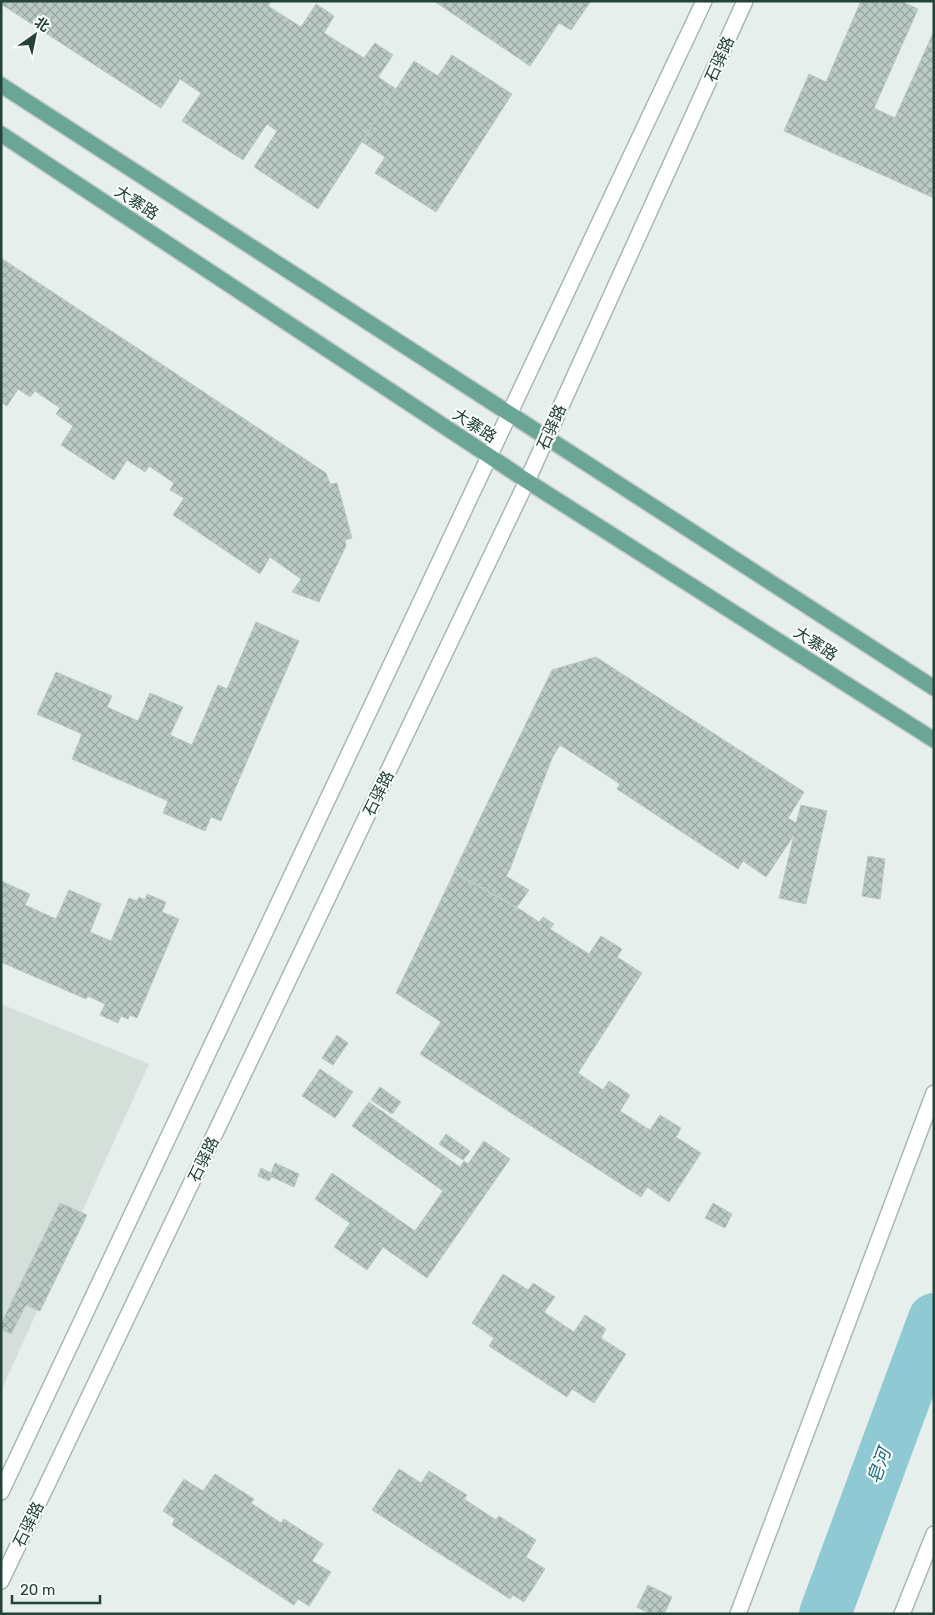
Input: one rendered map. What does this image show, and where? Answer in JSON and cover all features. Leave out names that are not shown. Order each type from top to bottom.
[{"type":"main road","name":"大寨路","points":[[1,85],[934,688]]},
{"type":"main road","name":"大寨路","points":[[1,134],[527,481],[934,740]]},
{"type":"street","points":[[1,1492],[704,1]]},
{"type":"street","name":"石驿路","points":[[1,1581],[527,481],[745,1]]},
{"type":"street","points":[[738,1614],[934,1093]]},
{"type":"street","points":[[902,1614],[934,1534]]},
{"type":"shaded area","points":[[1,1004],[149,1064],[1,1391]]},
{"type":"building","points":[[1,1],[271,1],[268,6],[301,27],[316,4],[334,16],[324,33],[364,58],[375,43],[393,55],[378,77],[396,89],[318,209],[254,167],[277,131],[267,124],[243,160],[182,121],[201,93],[180,79],[161,108],[1,4]]},
{"type":"building","points":[[434,1],[591,1],[571,30],[559,23],[530,66]]},
{"type":"building","points":[[861,1],[901,1],[918,9],[874,108],[895,118],[934,31],[934,198],[784,131],[809,74],[826,82]]},
{"type":"building","points":[[452,55],[512,94],[436,212],[375,173],[385,157],[362,142],[414,61],[438,76]]},
{"type":"building","points":[[1,258],[326,473],[330,484],[337,483],[352,538],[345,540],[346,546],[319,602],[292,592],[301,579],[270,557],[260,574],[173,515],[184,498],[170,490],[174,483],[149,466],[145,472],[127,460],[114,480],[61,445],[73,426],[56,414],[60,408],[35,391],[30,397],[18,389],[7,406],[1,402]]},
{"type":"building","points":[[256,622],[299,641],[221,821],[211,817],[205,831],[163,813],[168,801],[72,759],[82,734],[37,714],[56,672],[112,696],[107,707],[138,721],[150,693],[183,707],[170,735],[192,745],[218,685],[227,689]]},
{"type":"building","points":[[596,657],[804,792],[788,818],[796,823],[801,805],[827,811],[806,904],[779,898],[794,835],[766,877],[743,861],[738,869],[617,789],[620,784],[560,745],[552,758],[506,876],[529,890],[517,907],[454,872],[552,670]]},
{"type":"building","points":[[868,856],[885,859],[880,899],[862,896]]},
{"type":"building","points":[[454,873],[539,922],[543,917],[554,924],[550,929],[589,954],[601,936],[622,949],[617,957],[642,973],[578,1073],[603,1090],[609,1081],[630,1095],[620,1111],[650,1130],[660,1115],[681,1128],[676,1137],[701,1153],[669,1202],[647,1187],[641,1197],[420,1054],[441,1022],[396,993]]},
{"type":"building","points":[[1,881],[30,894],[25,905],[56,919],[69,890],[101,904],[90,932],[111,941],[129,898],[137,901],[139,897],[145,900],[147,894],[166,902],[162,912],[179,919],[137,1018],[130,1015],[128,1019],[121,1016],[118,1023],[100,1015],[105,1004],[88,996],[86,999],[1,962]]},
{"type":"building","points":[[337,1035],[348,1043],[333,1065],[322,1058]]},
{"type":"building","points":[[320,1069],[353,1092],[335,1118],[302,1096]]},
{"type":"building","points":[[380,1087],[401,1102],[392,1114],[371,1100]]},
{"type":"building","points":[[369,1102],[460,1167],[464,1161],[468,1164],[484,1141],[510,1159],[427,1278],[383,1247],[367,1270],[334,1247],[350,1223],[315,1199],[332,1173],[415,1231],[443,1191],[352,1126]]},
{"type":"building","points":[[446,1134],[470,1151],[463,1160],[439,1144]]},
{"type":"building","points":[[275,1163],[299,1174],[294,1187],[272,1177],[269,1181],[258,1176],[261,1168],[271,1173]]},
{"type":"building","points":[[60,1203],[87,1215],[40,1311],[26,1305],[11,1334],[1,1329],[1,1324]]},
{"type":"building","points":[[713,1203],[732,1214],[725,1228],[705,1218]]},
{"type":"building","points":[[503,1274],[528,1290],[533,1283],[555,1297],[544,1312],[574,1332],[585,1315],[606,1329],[601,1338],[626,1354],[594,1403],[572,1389],[567,1397],[489,1346],[494,1338],[472,1323]]},
{"type":"building","points":[[399,1469],[421,1483],[429,1471],[467,1495],[464,1499],[496,1520],[499,1516],[536,1540],[526,1557],[545,1569],[524,1602],[513,1595],[510,1599],[372,1510]]},
{"type":"building","points":[[215,1474],[254,1499],[251,1503],[281,1523],[284,1519],[323,1544],[312,1561],[331,1572],[309,1606],[298,1599],[294,1605],[172,1525],[175,1519],[163,1511],[184,1479],[203,1491]]},
{"type":"building","points":[[648,1585],[672,1597],[664,1614],[650,1614],[637,1607]]},
{"type":"waterway","name":"皂河","points":[[825,1614],[934,1319]]}]
